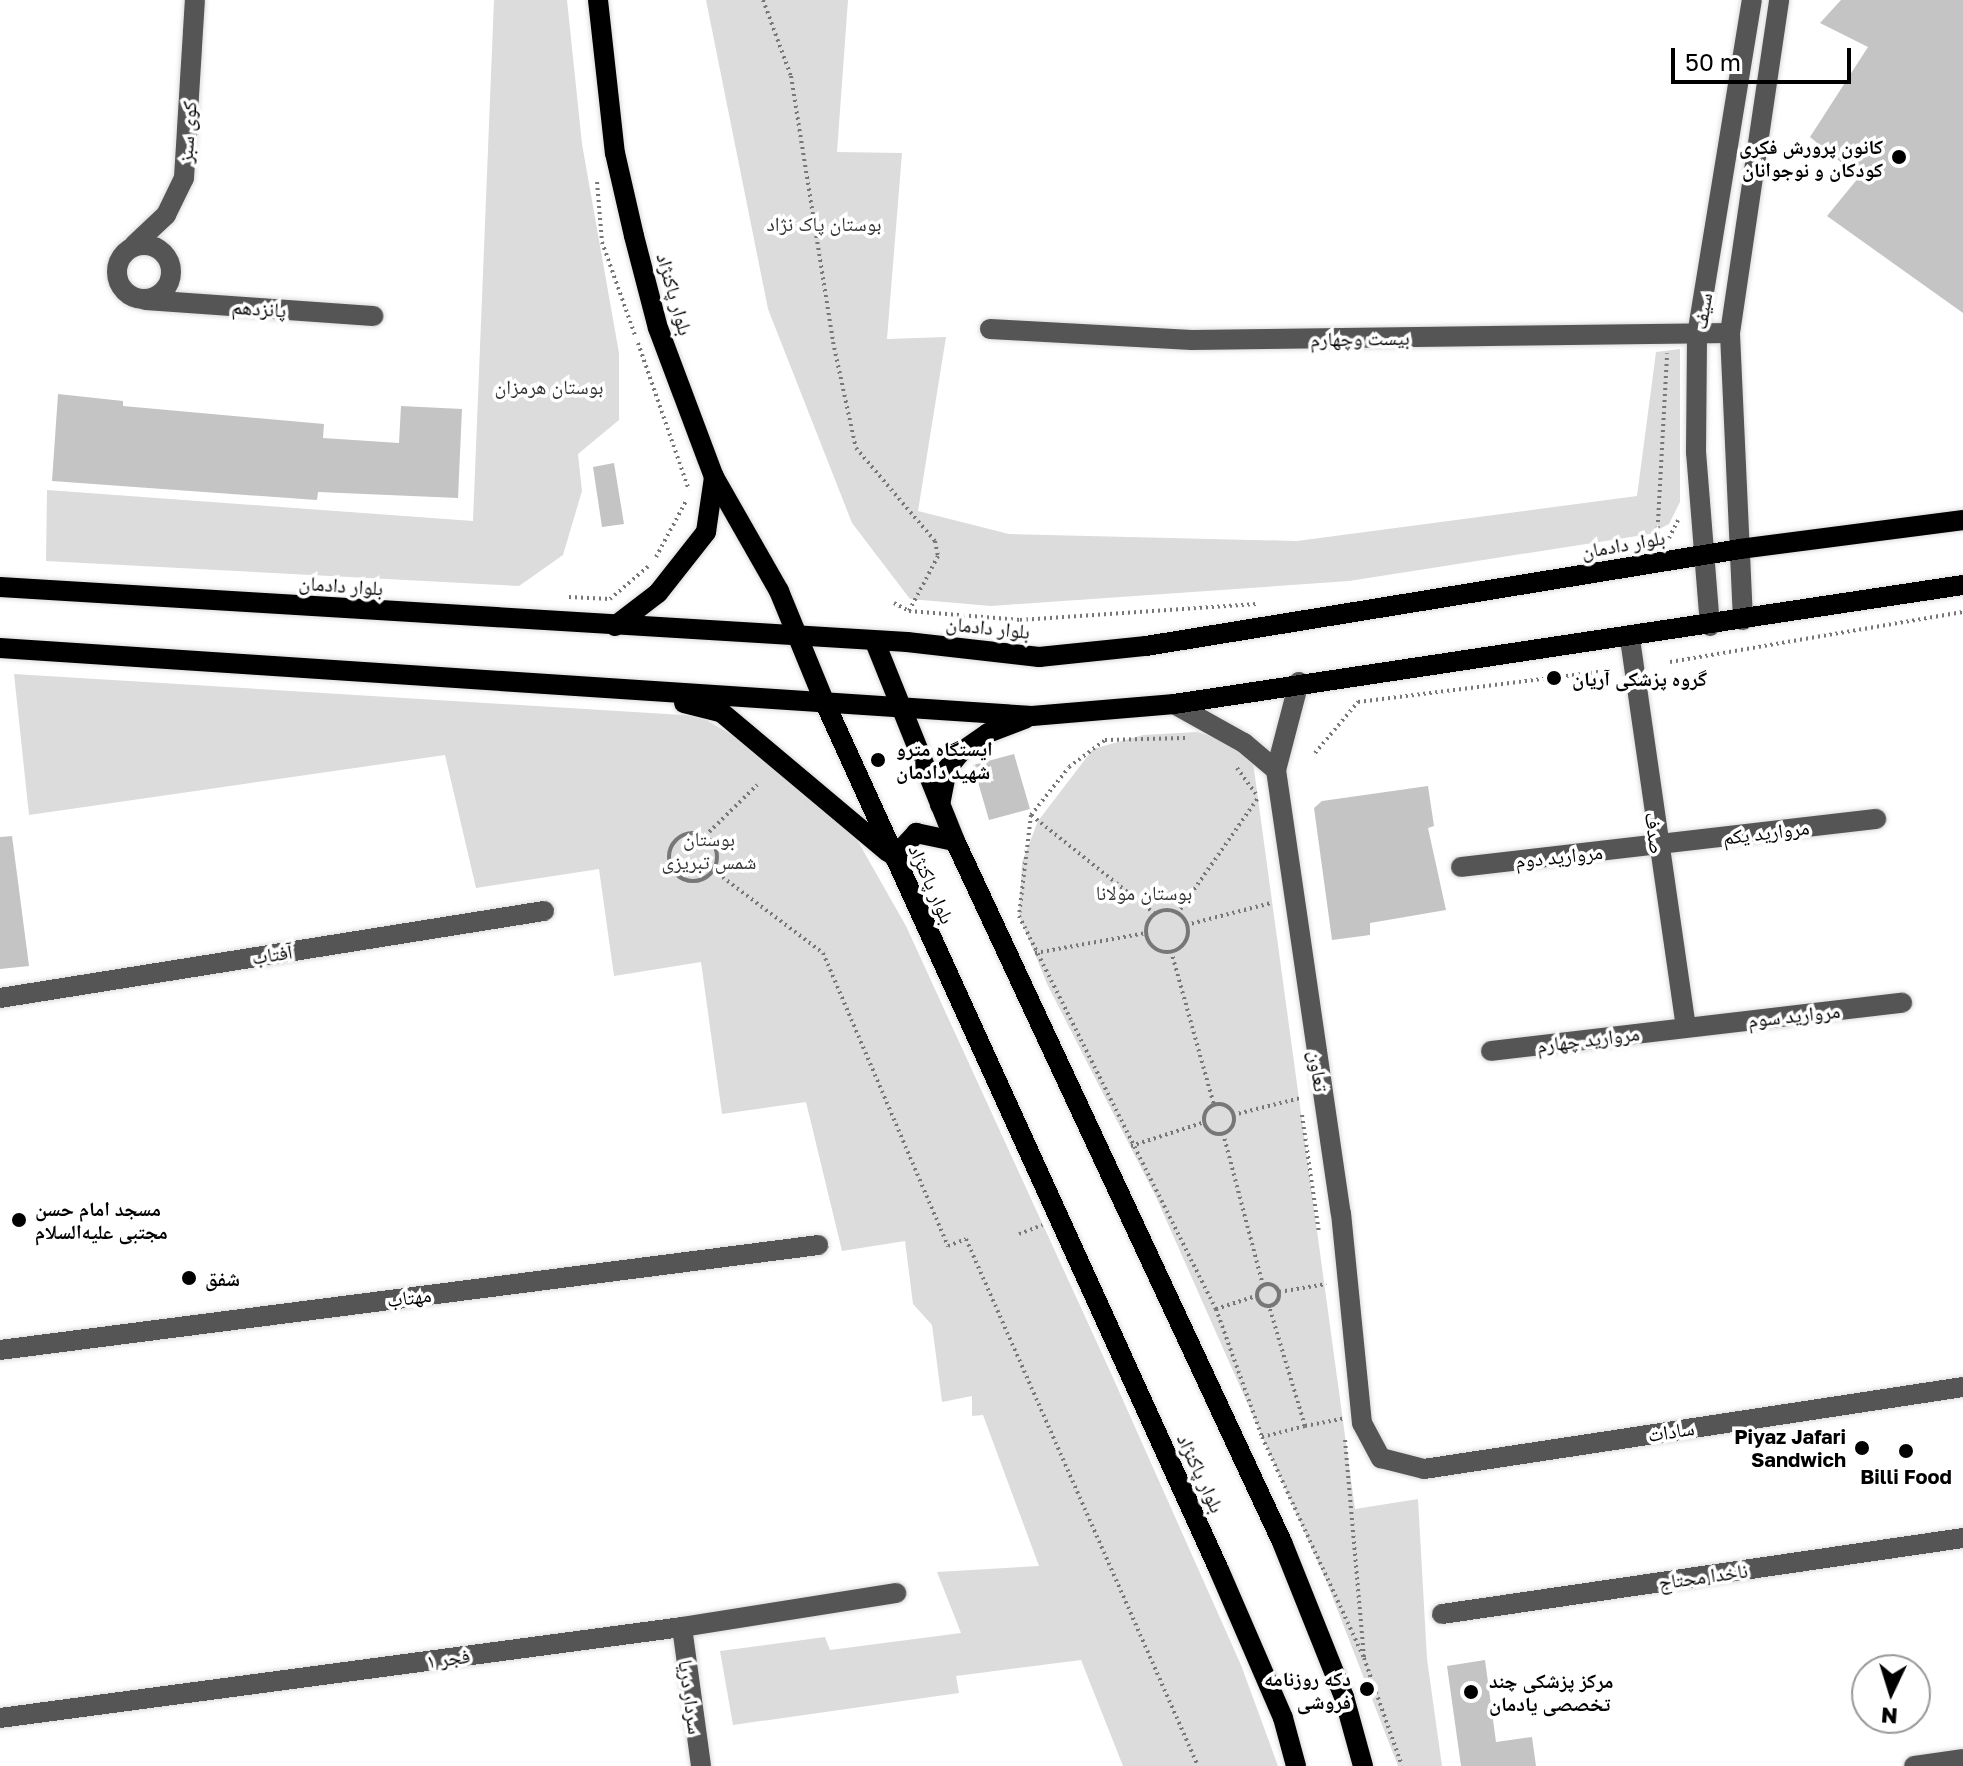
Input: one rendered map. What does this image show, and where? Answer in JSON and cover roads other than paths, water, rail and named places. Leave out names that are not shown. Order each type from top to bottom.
[{"type":"main road","name":"بلوار پاکنژاد","points":[[598,0],[615,153],[634,236],[658,328],[714,477],[779,591],[894,857],[1219,1570],[1283,1718],[1296,1766]]},
{"type":"main road","points":[[615,626],[658,593],[706,532],[714,477]]},
{"type":"main road","name":"بلوار دادمان","points":[[0,587],[875,642],[1039,657],[1146,646],[1740,549],[1963,520]]},
{"type":"main road","points":[[0,648],[1032,716],[1174,704],[1299,682],[1630,639],[1963,585]]},
{"type":"main road","name":"بلوار پاکنژاد","points":[[875,642],[898,708],[955,841],[1282,1542],[1344,1697],[1363,1766]]},
{"type":"main road","points":[[630,689],[721,712],[894,857],[916,833],[955,841]]},
{"type":"main road","points":[[940,805],[947,769],[961,752],[988,733],[1032,716]]},
{"type":"street","name":"کوی سبز","points":[[134,245],[166,215],[184,178],[195,0]]},
{"type":"street","name":"سیف","points":[[1710,626],[1702,555],[1697,335],[1752,0]]},
{"type":"street","name":"سیف","points":[[1743,620],[1730,333],[1779,0]]},
{"type":"street","points":[[134,245],[154,245],[169,257],[172,276],[168,285],[163,293],[145,300],[127,294],[117,277],[120,258],[134,245]]},
{"type":"street","name":"پانزدهم","points":[[145,300],[373,316]]},
{"type":"street","name":"بیست وچهارم","points":[[990,329],[1192,340],[1730,333]]},
{"type":"street","name":"صدف","points":[[1630,639],[1656,846],[1686,1026]]},
{"type":"street","name":"تعاون","points":[[1299,682],[1276,770],[1341,1213],[1362,1423],[1381,1458]]},
{"type":"street","points":[[1174,704],[1244,743],[1276,770]]},
{"type":"street","name":"مروارید یکم","points":[[1656,846],[1876,819]]},
{"type":"street","name":"مروارید دوم","points":[[1461,867],[1656,846]]},
{"type":"street","name":"آفتاب","points":[[0,998],[544,911]]},
{"type":"street","name":"مروارید سوم","points":[[1686,1026],[1902,1003]]},
{"type":"street","name":"مروارید چهارم","points":[[1491,1051],[1686,1026]]},
{"type":"street","name":"مهتاب","points":[[0,1350],[818,1245]]},
{"type":"street","name":"سادات","points":[[1381,1458],[1424,1469],[1963,1387]]},
{"type":"street","name":"ناخدا محتاج","points":[[1442,1614],[1963,1538]]},
{"type":"street","name":"فجر ۱","points":[[0,1718],[682,1627],[896,1593]]},
{"type":"street","name":"سردار دریا","points":[[682,1627],[701,1766]]},
{"type":"street","points":[[1914,1766],[1963,1759]]},
{"type":"place","name":"کانون پرورش فکری کودکان و نوجوانان","points":[[1899,157]]},
{"type":"place","name":"گروه پزشکی آریان","points":[[1554,678]]},
{"type":"place","name":"ایستگاه مترو شهید دادمان","points":[[878,760]]},
{"type":"place","name":"مسجد امام حسن مجتبی علیه‌السلام","points":[[19,1220]]},
{"type":"place","name":"شفق","points":[[189,1278]]},
{"type":"place","name":"Piyaz Jafari Sandwich","points":[[1862,1448]]},
{"type":"place","name":"Billi Food","points":[[1906,1451]]},
{"type":"place","name":"دکه روزنامه فروشی","points":[[1367,1689]]},
{"type":"place","name":"مرکز پزشکی چند تخصصی یادمان","points":[[1471,1692]]},
{"type":"park label","name":"بوستان پاک نژاد","points":[[824,223]]},
{"type":"park label","name":"بوستان هرمزان","points":[[549,386]]},
{"type":"park label","name":"بوستان شمس تبریزی","points":[[709,850]]},
{"type":"park label","name":"بوستان مولانا","points":[[1144,892]]}]
